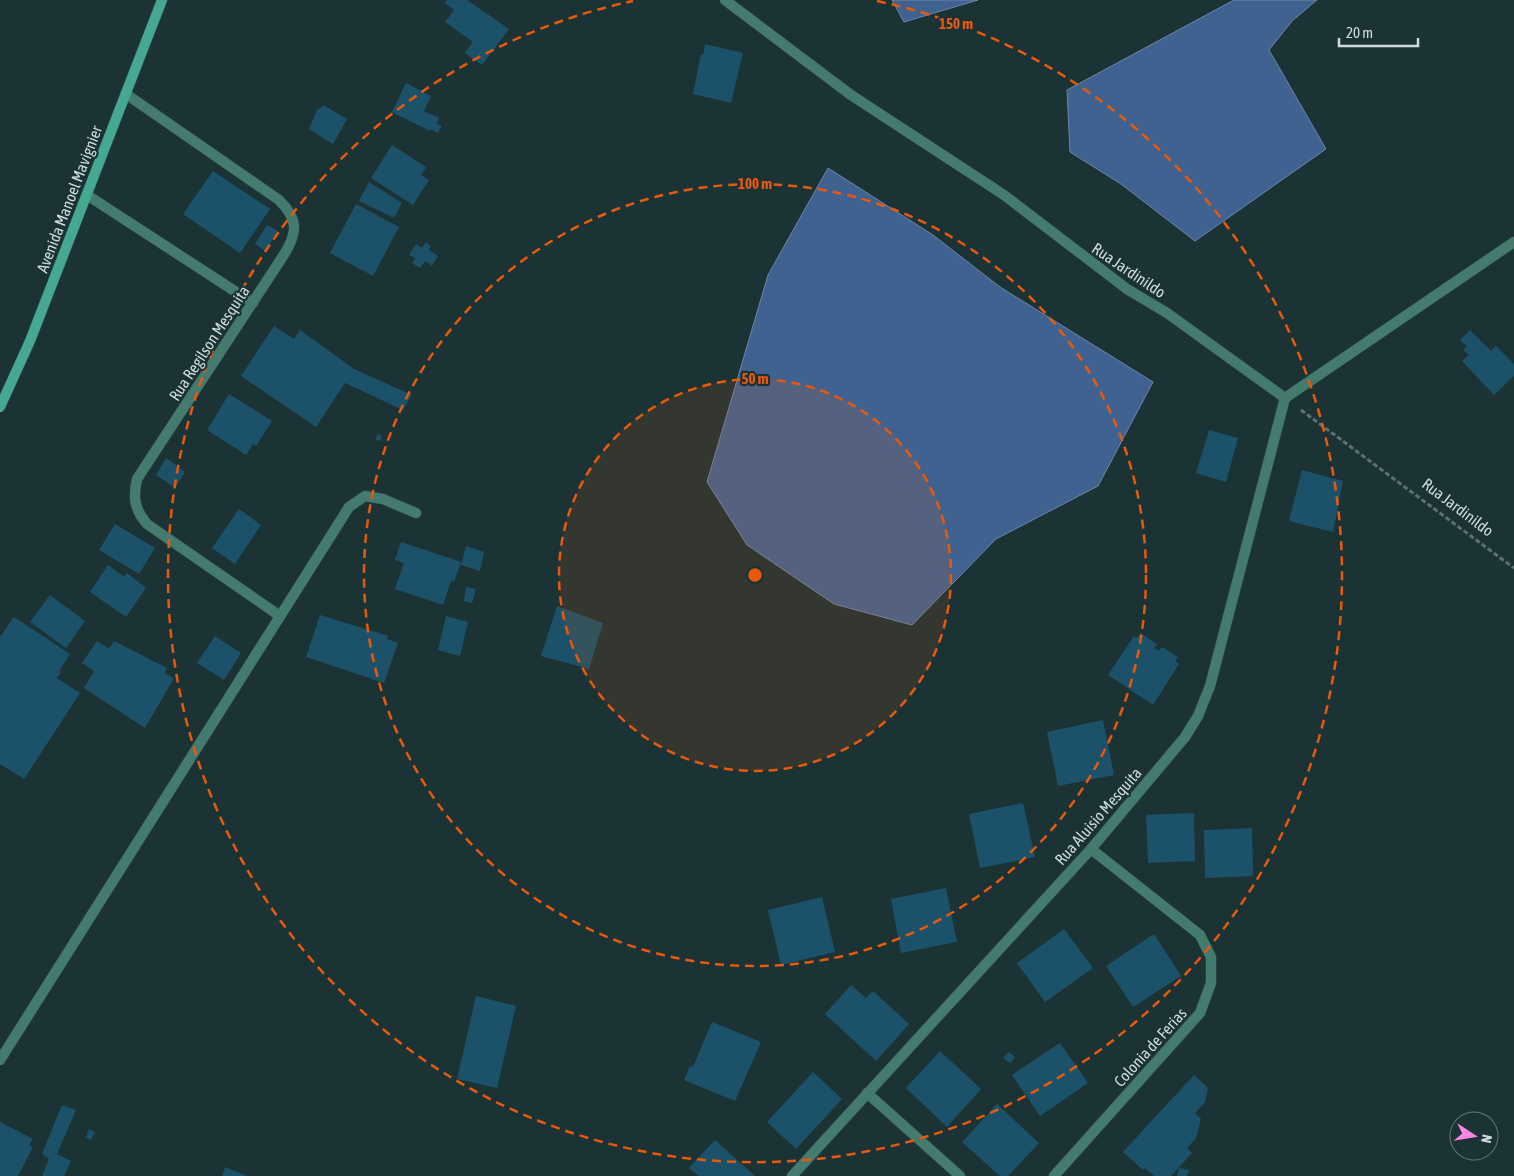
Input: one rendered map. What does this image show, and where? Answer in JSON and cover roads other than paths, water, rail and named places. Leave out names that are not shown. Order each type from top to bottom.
[{"type":"street","name":"Avenida Manoel Mavignier","points":[[0,407],[30,342],[162,0]]},
{"type":"street","name":"Rua Jardinildo","points":[[725,0],[851,95],[1004,195],[1100,269],[1167,313],[1285,398]]},
{"type":"street","name":"Rua Regilson Mesquita","points":[[126,94],[279,200],[289,209],[295,224],[293,239],[137,479],[134,492],[139,514],[147,524],[280,616]]},
{"type":"street","points":[[87,195],[253,303]]},
{"type":"street","points":[[1285,398],[1514,242]]},
{"type":"street","name":"Rua Aluisio Mesquita","points":[[792,1176],[1091,850],[1185,737],[1198,716],[1210,686],[1285,398]]},
{"type":"street","points":[[0,1060],[349,507],[365,496],[382,499],[416,513]]},
{"type":"street","name":"Colonia de Ferias","points":[[1054,1176],[1200,1013],[1211,983],[1211,957],[1200,935],[1091,850]]},
{"type":"street","points":[[867,1093],[960,1176]]},
{"type":"water","points":[[892,0],[978,0],[904,22]]},
{"type":"water","points":[[1234,0],[1317,0],[1292,21],[1269,50],[1326,149],[1195,241],[1121,184],[1070,152],[1067,90]]},
{"type":"water","points":[[828,168],[933,235],[1000,287],[1153,382],[1098,486],[996,539],[912,625],[834,604],[747,545],[707,482],[768,275]]}]
